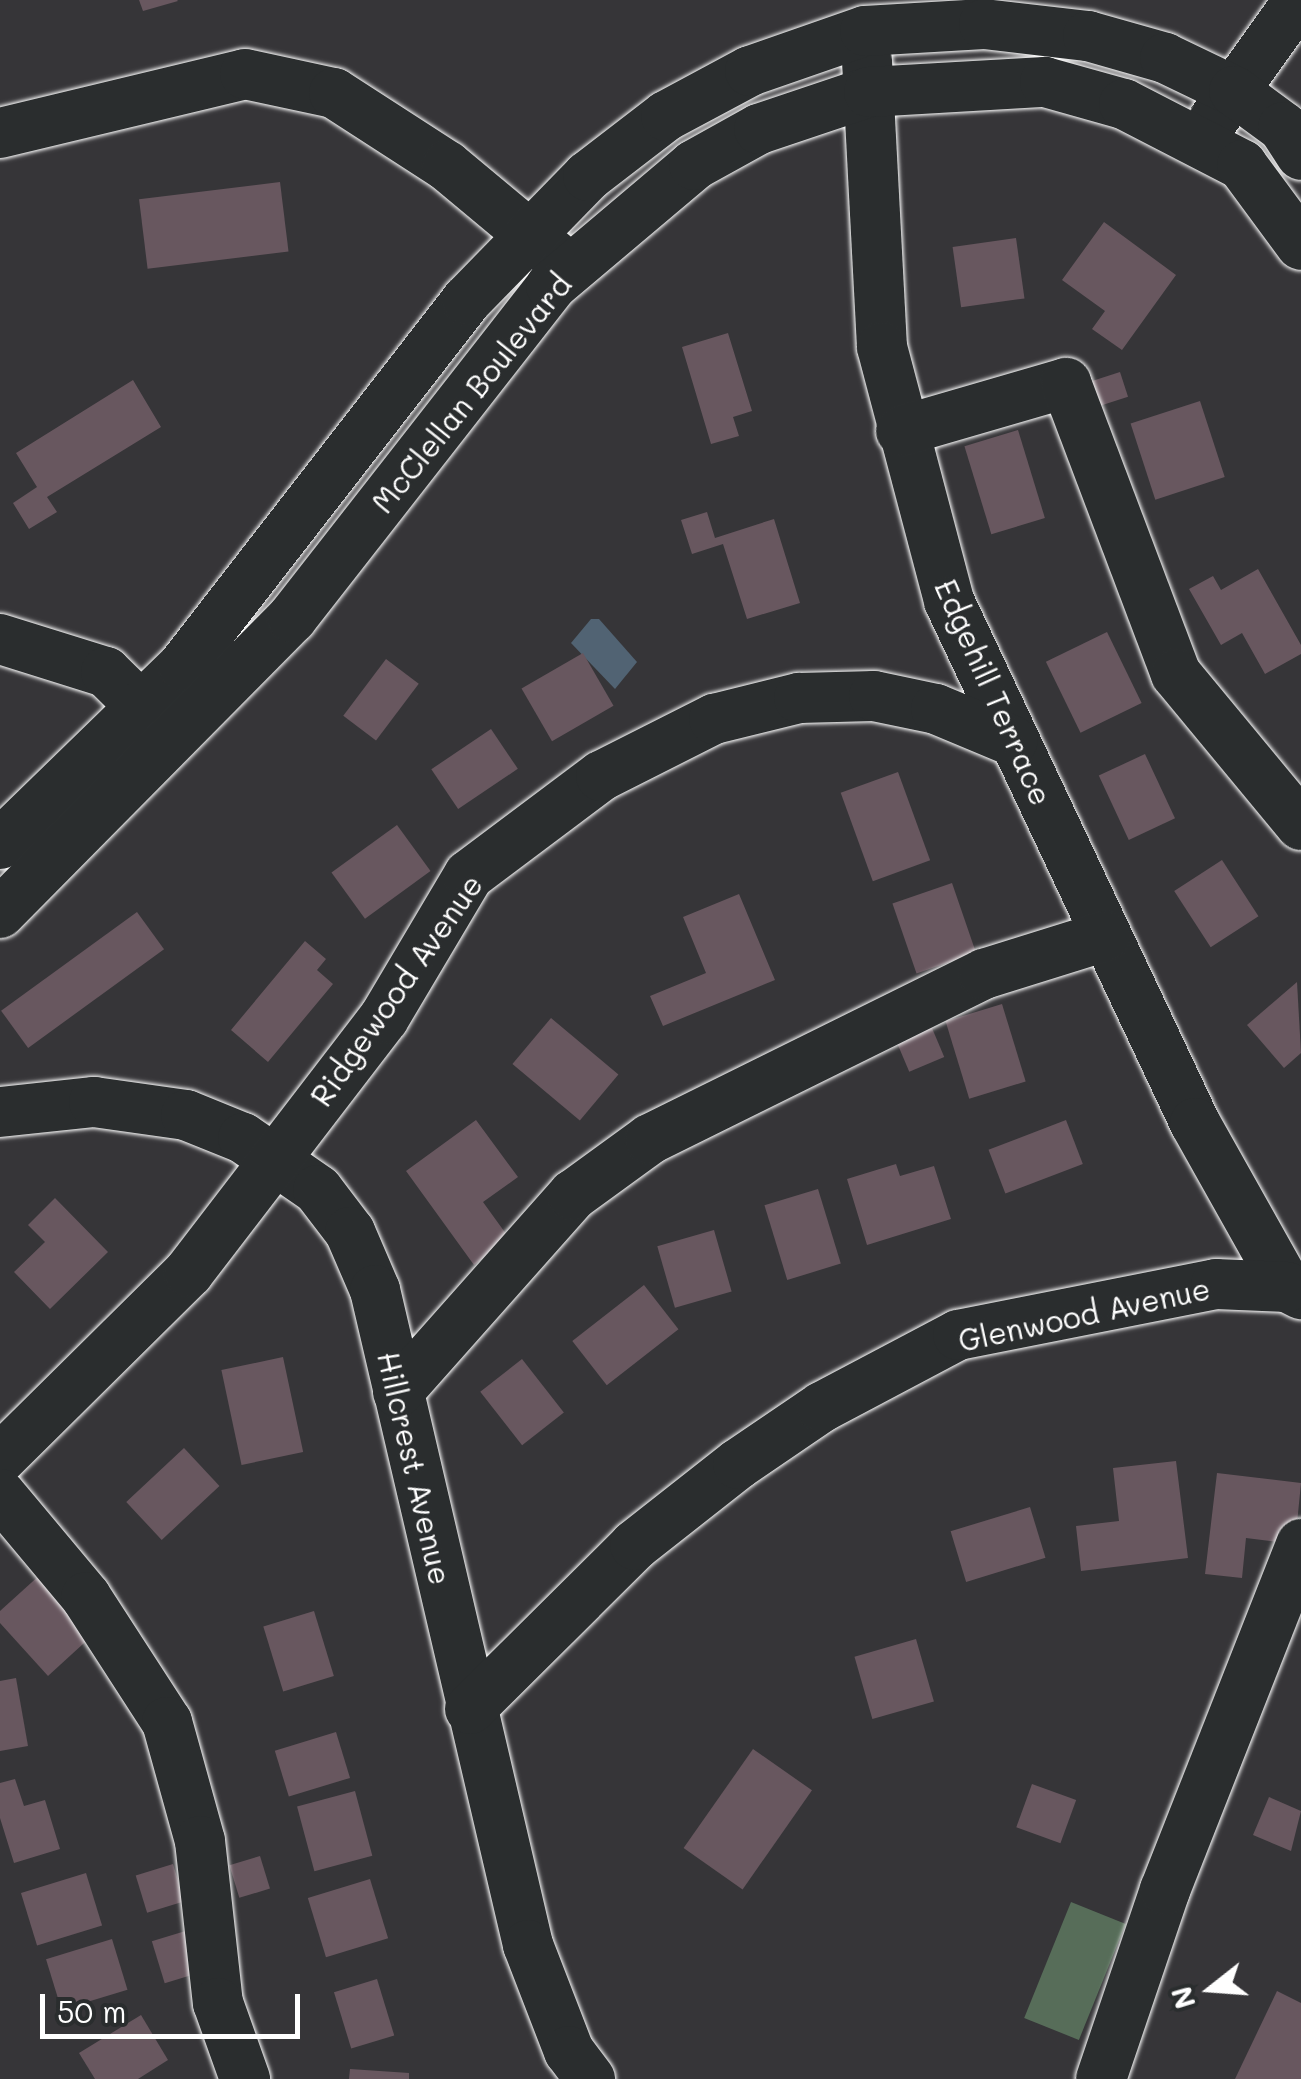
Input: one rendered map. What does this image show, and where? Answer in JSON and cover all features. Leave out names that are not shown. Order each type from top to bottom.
[{"type":"street","points":[[1200,140],[1299,0]]},
{"type":"street","name":"McClellan Boulevard","points":[[0,913],[160,724],[183,666],[468,300],[588,176],[666,116],[750,71],[865,31],[984,24],[1088,36],[1166,58],[1234,91],[1284,127],[1301,154]]},
{"type":"street","name":"Edgehill Terrace","points":[[865,31],[882,346],[901,431],[949,601],[1195,1123],[1294,1291]]},
{"type":"street","points":[[0,133],[245,74],[334,93],[447,166],[532,234],[569,270]]},
{"type":"street","name":"McClellan Boulevard","points":[[0,844],[160,724],[292,618],[569,270],[694,165],[759,129],[869,92],[1045,82],[1124,104],[1242,165],[1301,245]]},
{"type":"street","points":[[901,431],[1066,382],[1176,674],[1301,824]]},
{"type":"street","points":[[0,639],[106,672],[160,724]]},
{"type":"street","name":"Ridgewood Avenue","points":[[0,1458],[189,1272],[384,1018],[469,876],[601,776],[714,719],[799,698],[874,696],[936,709],[1013,741]]},
{"type":"street","points":[[398,1392],[573,1195],[650,1139],[984,974],[1105,936]]},
{"type":"street","name":"Hillcrest Avenue","points":[[0,1112],[94,1102],[186,1115],[242,1138],[318,1190],[350,1232],[375,1290],[470,1709],[528,1945],[566,2070]]},
{"type":"street","name":"Glenwood Avenue","points":[[470,1709],[635,1545],[738,1464],[822,1407],[958,1335],[1216,1284],[1294,1291]]},
{"type":"street","points":[[0,1494],[86,1597],[167,1722],[200,1841],[218,2003],[245,2079]]},
{"type":"street","points":[[1101,2079],[1165,1890],[1301,1544]]},
{"type":"green space","points":[[1071,1902],[1126,1924],[1079,2040],[1024,2018]]},
{"type":"water","points":[[591,619],[599,619],[637,662],[615,689],[571,643]]},
{"type":"building","points":[[139,0],[177,0],[178,1],[143,11]]},
{"type":"building","points":[[280,182],[289,251],[148,269],[139,199]]},
{"type":"building","points":[[1104,222],[1176,275],[1122,350],[1092,329],[1105,311],[1062,280]]},
{"type":"building","points":[[1016,238],[1024,298],[961,307],[953,247]]},
{"type":"building","points":[[728,333],[752,411],[733,417],[739,436],[711,444],[682,347]]},
{"type":"building","points":[[1120,372],[1128,397],[1095,408],[1087,383]]},
{"type":"building","points":[[133,380],[161,427],[47,497],[57,512],[29,529],[13,503],[37,487],[16,453]]},
{"type":"building","points":[[1200,401],[1225,477],[1155,500],[1131,424]]},
{"type":"building","points":[[1018,430],[1045,518],[991,534],[964,446]]},
{"type":"building","points":[[707,512],[715,538],[774,519],[800,603],[747,619],[723,544],[692,554],[681,520]]},
{"type":"building","points":[[1258,569],[1301,645],[1301,654],[1265,674],[1242,633],[1221,645],[1189,589],[1213,576],[1221,590]]},
{"type":"building","points":[[1107,632],[1142,703],[1081,733],[1046,662]]},
{"type":"building","points":[[583,653],[614,706],[552,741],[522,688]]},
{"type":"building","points":[[386,659],[419,684],[376,740],[343,716]]},
{"type":"building","points":[[491,729],[518,769],[458,809],[431,769]]},
{"type":"building","points":[[1145,754],[1175,818],[1129,840],[1099,776]]},
{"type":"building","points":[[898,772],[930,860],[873,881],[841,793]]},
{"type":"building","points":[[397,825],[431,871],[365,919],[331,873]]},
{"type":"building","points":[[1222,860],[1258,916],[1211,947],[1174,891]]},
{"type":"building","points":[[952,883],[976,953],[917,973],[892,904]]},
{"type":"building","points":[[739,894],[775,980],[663,1026],[650,996],[706,973],[683,917]]},
{"type":"building","points":[[137,912],[164,949],[28,1048],[1,1011]]},
{"type":"building","points":[[305,941],[326,959],[317,970],[333,984],[268,1062],[231,1030]]},
{"type":"building","points":[[1297,982],[1301,1053],[1284,1068],[1247,1025]]},
{"type":"building","points":[[1002,1004],[1026,1081],[969,1099],[946,1021]]},
{"type":"building","points":[[551,1018],[618,1075],[580,1121],[512,1064]]},
{"type":"building","points":[[929,1021],[944,1057],[909,1072],[894,1036]]},
{"type":"building","points":[[476,1120],[518,1177],[483,1202],[509,1238],[474,1265],[406,1171]]},
{"type":"building","points":[[1066,1120],[1083,1164],[1005,1194],[989,1150]]},
{"type":"building","points":[[896,1164],[900,1176],[934,1166],[951,1219],[867,1245],[847,1179]]},
{"type":"building","points":[[818,1189],[841,1264],[787,1280],[764,1205]]},
{"type":"building","points":[[55,1198],[108,1252],[50,1309],[14,1272],[45,1242],[28,1225]]},
{"type":"building","points":[[714,1230],[732,1292],[675,1308],[657,1246]]},
{"type":"building","points":[[644,1285],[678,1329],[607,1385],[572,1341]]},
{"type":"building","points":[[283,1357],[303,1452],[242,1465],[221,1370]]},
{"type":"building","points":[[522,1359],[564,1413],[522,1445],[480,1392]]},
{"type":"building","points":[[184,1448],[219,1486],[162,1540],[126,1502]]},
{"type":"building","points":[[1176,1461],[1188,1558],[1081,1571],[1076,1526],[1119,1521],[1113,1468]]},
{"type":"building","points":[[1217,1473],[1301,1483],[1295,1544],[1246,1538],[1242,1578],[1205,1574]]},
{"type":"building","points":[[1030,1507],[1045,1558],[966,1582],[951,1531]]},
{"type":"building","points":[[42,1573],[95,1633],[48,1676],[0,1623],[0,1611]]},
{"type":"building","points":[[314,1611],[334,1676],[283,1692],[263,1626]]},
{"type":"building","points":[[916,1639],[934,1701],[872,1719],[854,1657]]},
{"type":"building","points":[[16,1678],[28,1746],[0,1751],[0,1681]]},
{"type":"building","points":[[336,1732],[350,1778],[289,1797],[275,1751]]},
{"type":"building","points":[[753,1749],[812,1790],[743,1889],[684,1848]]},
{"type":"building","points":[[15,1779],[24,1806],[45,1800],[60,1849],[14,1863],[0,1818],[0,1783]]},
{"type":"building","points":[[1032,1784],[1076,1800],[1060,1843],[1016,1827]]},
{"type":"building","points":[[355,1791],[372,1856],[314,1871],[297,1807]]},
{"type":"building","points":[[1269,1797],[1301,1811],[1291,1851],[1253,1835]]},
{"type":"building","points":[[260,1856],[270,1889],[239,1898],[229,1865]]},
{"type":"building","points":[[173,1864],[184,1901],[147,1913],[136,1875]]},
{"type":"building","points":[[86,1873],[102,1926],[37,1945],[21,1893]]},
{"type":"building","points":[[370,1879],[388,1938],[326,1957],[308,1898]]},
{"type":"building","points":[[192,1929],[205,1971],[165,1983],[152,1941]]},
{"type":"building","points":[[112,1939],[127,1990],[62,2010],[46,1959]]},
{"type":"building","points":[[377,1979],[394,2035],[351,2049],[334,1992]]},
{"type":"building","points":[[1277,1991],[1301,2003],[1301,2079],[1235,2079]]},
{"type":"building","points":[[141,2015],[168,2060],[138,2079],[95,2079],[79,2053]]},
{"type":"building","points":[[350,2069],[409,2073],[409,2079],[349,2079]]}]
